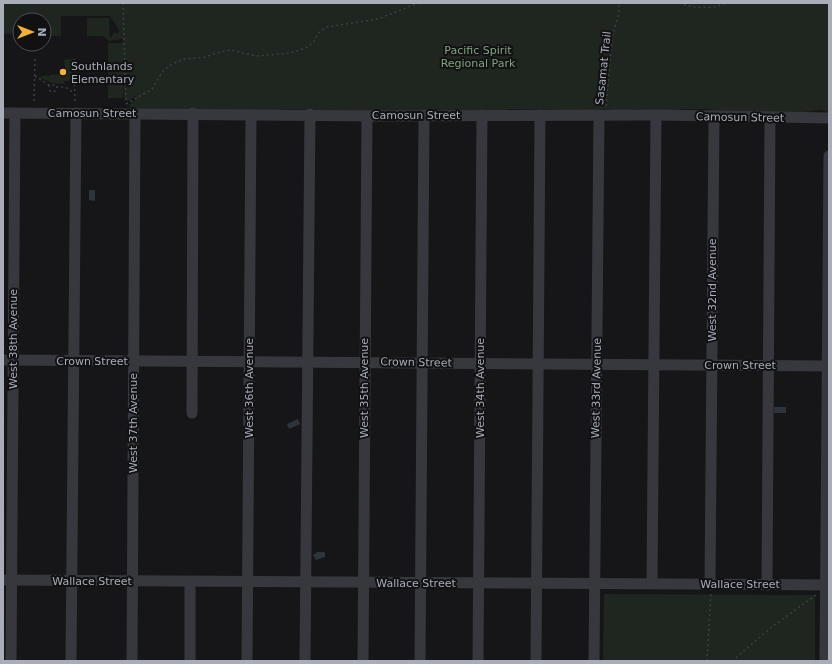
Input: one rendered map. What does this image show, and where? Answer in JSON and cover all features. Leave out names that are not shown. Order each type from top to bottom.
[{"type":"street","name":"Camosun Street","points":[[3,113],[76,113],[129,110],[251,115],[310,114],[367,116],[603,113],[714,117],[829,118]]},
{"type":"street","name":"West 37th Avenue","points":[[129,110],[134,361],[132,661]]},
{"type":"street","name":"West 38th Avenue","points":[[11,661],[7,580],[8,360],[15,113]]},
{"type":"street","points":[[71,661],[76,113]]},
{"type":"street","points":[[192,413],[193,113]]},
{"type":"street","name":"West 33rd Avenue","points":[[594,661],[596,364],[603,113]]},
{"type":"street","points":[[305,661],[310,114]]},
{"type":"street","name":"West 36th Avenue","points":[[248,661],[251,115]]},
{"type":"street","points":[[420,661],[424,115]]},
{"type":"street","name":"West 34th Avenue","points":[[478,661],[482,115]]},
{"type":"street","points":[[536,661],[540,115]]},
{"type":"street","points":[[652,583],[656,115]]},
{"type":"street","name":"West 35th Avenue","points":[[363,661],[367,116]]},
{"type":"street","name":"West 32nd Avenue","points":[[711,588],[714,117]]},
{"type":"street","points":[[767,585],[770,365],[770,118]]},
{"type":"street","points":[[825,661],[828,585],[829,156]]},
{"type":"street","name":"Crown Street","points":[[8,360],[480,362],[828,366]]},
{"type":"street","name":"Wallace Street","points":[[7,580],[190,582],[248,581],[421,584],[652,583],[711,588],[767,585],[828,585]]},
{"type":"street","points":[[190,582],[190,661]]},
{"type":"path","points":[[123,3],[129,110]]},
{"type":"path","points":[[129,110],[152,89],[163,71],[172,64],[184,59],[205,57],[217,52],[232,50],[256,56],[291,53],[308,47],[314,41],[318,32],[327,27],[378,19],[413,5],[423,3]]},
{"type":"path","points":[[433,3],[441,3]]},
{"type":"path","name":"Sasamat Trail","points":[[603,113],[612,38],[619,13],[619,3]]},
{"type":"path","points":[[679,3],[699,8],[719,6],[726,3]]},
{"type":"path","points":[[34,101],[35,59]]},
{"type":"path","points":[[74,59],[75,102]]},
{"type":"path","points":[[35,76],[49,85],[65,87],[74,93]]},
{"type":"path","points":[[49,85],[50,91],[52,92],[55,91],[57,87]]},
{"type":"path","points":[[707,661],[711,588]]},
{"type":"path","points":[[732,661],[773,626],[817,594]]},
{"type":"green space","name":"Pacific Spirit Regional Park","points":[[3,3],[829,3],[829,112],[820,110],[785,114],[733,115],[708,109],[681,109],[673,112],[638,109],[611,112],[610,109],[598,109],[598,111],[509,109],[493,113],[484,111],[444,110],[388,112],[283,109],[270,113],[136,109],[130,107],[129,105],[136,99],[136,96],[128,101],[124,98],[124,83],[123,98],[108,98],[108,43],[122,43],[123,39],[109,41],[103,36],[87,36],[87,18],[109,18],[110,37],[111,38],[113,33],[119,33],[119,30],[110,16],[61,16],[61,36],[52,36],[52,12],[12,12],[12,33],[3,34]]},
{"type":"green space","points":[[64,60],[72,60],[72,77],[70,81],[64,81],[65,84],[52,83],[39,77],[47,75],[49,77],[50,75],[60,74],[65,67]]},
{"type":"green space","points":[[604,594],[815,595],[815,661],[603,661]]},
{"type":"shaded area","points":[[89,190],[95,190],[95,201],[89,200]]},
{"type":"shaded area","points":[[774,407],[786,407],[786,413],[774,413]]},
{"type":"shaded area","points":[[298,419],[300,424],[289,429],[287,424]]},
{"type":"shaded area","points":[[317,552],[325,552],[325,557],[316,560],[313,555]]},
{"type":"place","name":"Southlands Elementary","points":[[63,72]]}]
